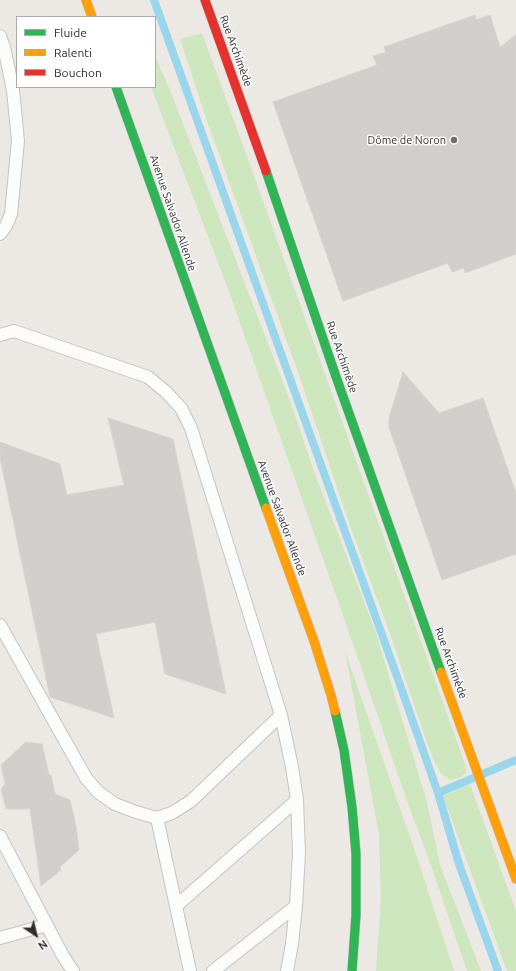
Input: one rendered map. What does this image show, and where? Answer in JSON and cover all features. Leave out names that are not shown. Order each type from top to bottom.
[{"type":"main road","points":[[86,0],[92,16]]},
{"type":"main road","name":"Rue Archimède","points":[[205,0],[262,159],[336,379],[516,879]]},
{"type":"main road","name":"Avenue Salvador Allende","points":[[116,88],[311,634],[331,695],[344,750],[352,807],[356,854],[356,915],[352,971]]},
{"type":"lane","points":[[0,36],[4,47],[13,90],[18,141],[11,214],[6,226],[0,234]]},
{"type":"lane","points":[[0,335],[14,331],[148,377],[166,392],[181,408],[191,428],[281,715],[292,767],[297,800],[300,853],[292,944],[287,971]]},
{"type":"lane","points":[[0,625],[86,778],[98,792],[115,804],[136,812],[157,818],[172,813],[190,801],[281,715]]},
{"type":"lane","points":[[176,906],[297,800]]},
{"type":"lane","points":[[157,818],[190,971]]},
{"type":"lane","points":[[0,836],[72,971]]},
{"type":"lane","points":[[213,971],[296,906]]},
{"type":"lane","points":[[0,938],[47,925]]},
{"type":"green space","points":[[202,33],[465,764],[466,773],[460,777],[451,780],[441,774],[427,743],[390,634],[348,520],[298,372],[207,121],[180,39]]},
{"type":"green space","points":[[156,58],[172,95],[289,398],[315,474],[375,630],[427,802],[440,865],[481,971],[467,971],[228,289],[151,88],[156,88]]},
{"type":"green space","points":[[345,651],[417,857],[454,971],[376,971],[381,898],[379,835]]},
{"type":"green space","points":[[470,784],[516,911],[516,971],[507,971],[443,796]]},
{"type":"building","points":[[475,15],[476,20],[490,15],[500,47],[516,35],[516,254],[465,273],[464,268],[452,272],[448,263],[343,301],[273,102],[377,65],[373,56],[386,52],[384,47]]},
{"type":"building","points":[[403,372],[439,413],[483,398],[516,493],[516,554],[442,580],[389,427],[389,418]]},
{"type":"building","points":[[108,418],[173,439],[226,694],[165,674],[155,622],[96,634],[114,718],[50,697],[0,458],[0,442],[60,464],[67,495],[124,485]]},
{"type":"building","points":[[26,742],[42,744],[55,794],[70,800],[76,826],[79,850],[60,867],[61,870],[41,886],[30,809],[6,809],[1,790],[5,784],[1,765]]},
{"type":"waterway","points":[[154,0],[399,682],[438,793],[459,864],[498,971]]},
{"type":"waterway","points":[[438,793],[516,760]]},
{"type":"traffic: fast","points":[[116,88],[266,508]]},
{"type":"traffic: fast","points":[[266,171],[334,371],[441,672]]},
{"type":"traffic: fast","points":[[335,711],[344,750],[352,807],[356,854],[356,915],[352,971]]},
{"type":"traffic: slow","points":[[86,0],[92,16]]},
{"type":"traffic: slow","points":[[266,508],[314,641],[335,711]]},
{"type":"traffic: slow","points":[[441,672],[516,879]]},
{"type":"traffic: jam","points":[[205,0],[266,171]]},
{"type":"place","name":"Dôme de Noron","points":[[454,140]]}]
